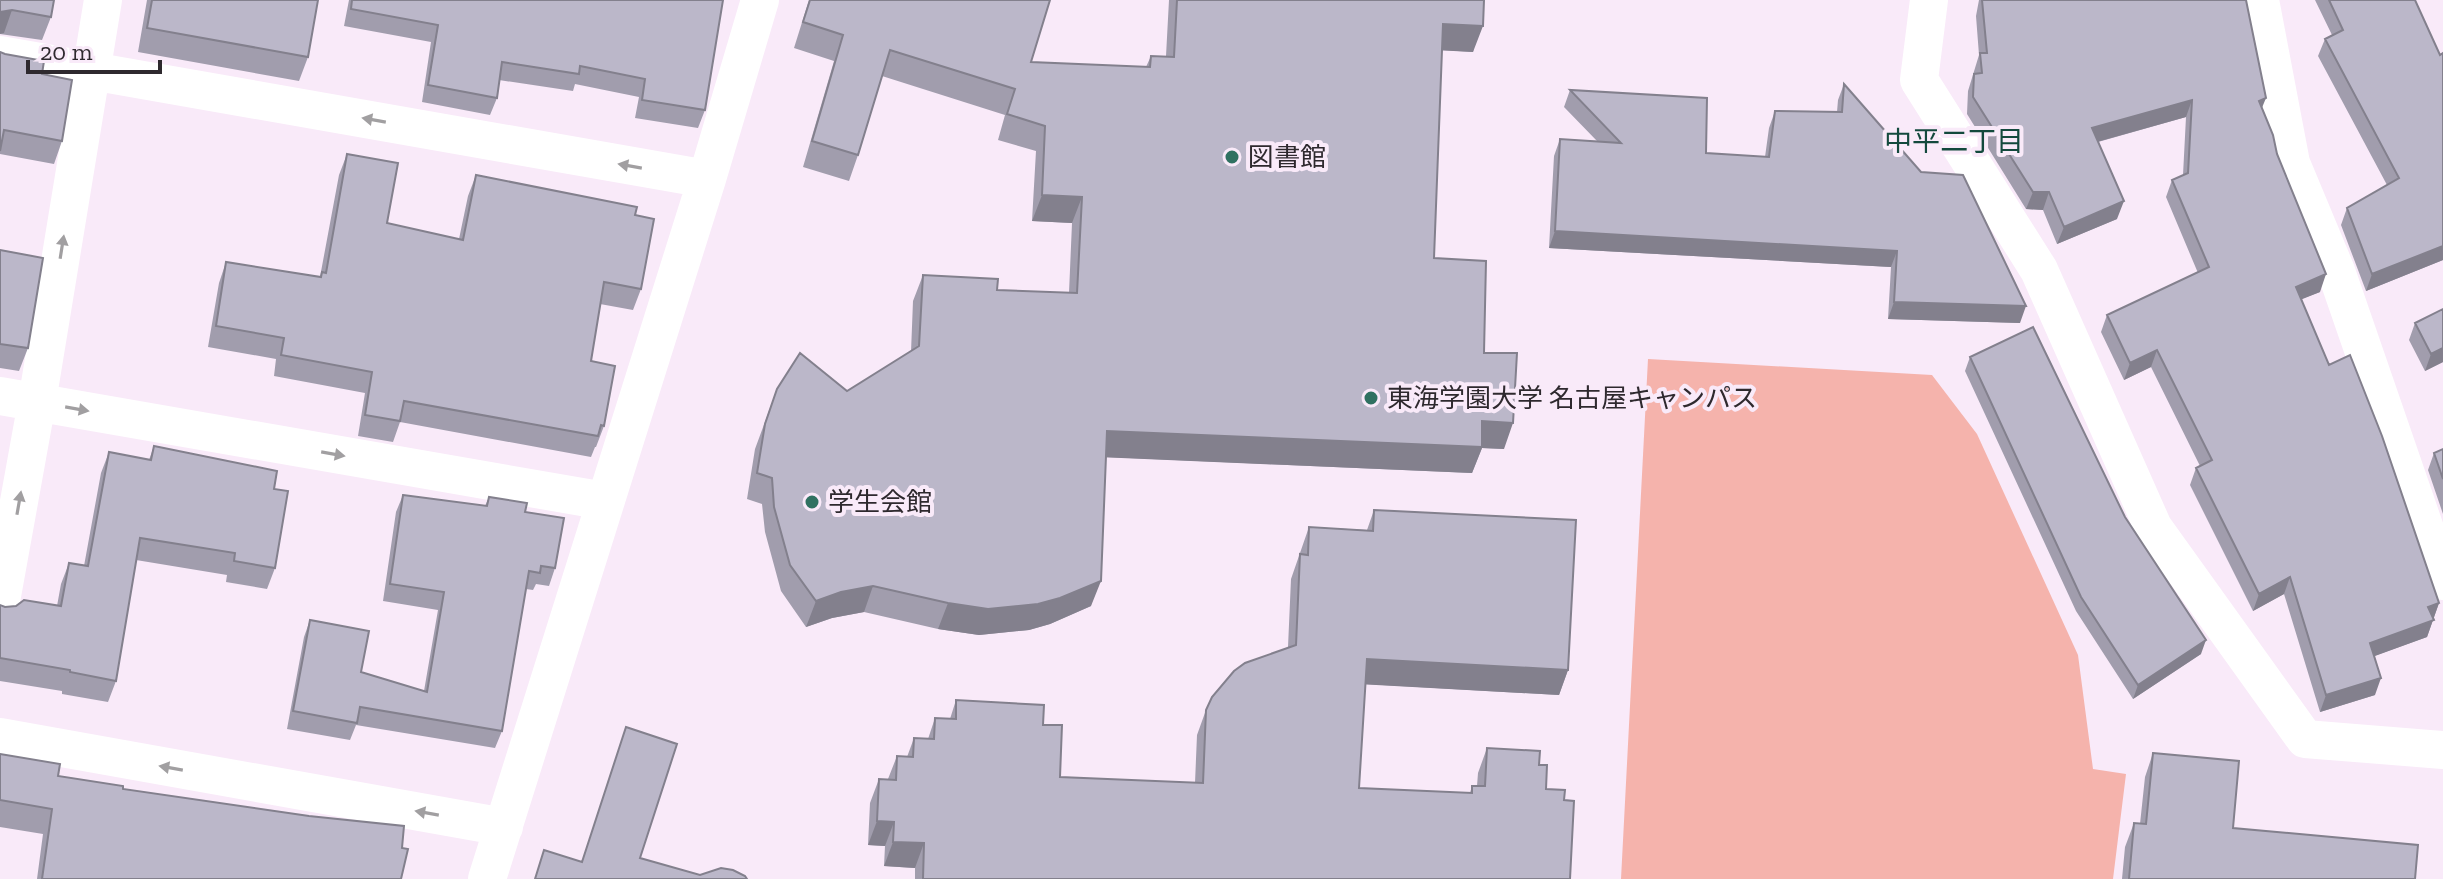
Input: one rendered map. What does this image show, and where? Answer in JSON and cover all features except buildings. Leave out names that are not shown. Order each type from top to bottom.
[{"type":"street","points":[[0,607],[103,0]]},
{"type":"street","points":[[487,879],[707,179],[760,0]]},
{"type":"street","points":[[1929,0],[1919,80],[2039,270],[2153,527],[2305,739],[2443,750]]},
{"type":"street","points":[[2260,0],[2291,163],[2336,271],[2443,581]]},
{"type":"street","points":[[0,55],[707,179]]},
{"type":"street","points":[[0,396],[605,501]]},
{"type":"street","points":[[0,737],[504,827]]},
{"type":"shaded area","points":[[1648,359],[1932,375],[1977,434],[2078,655],[2093,769],[2126,774],[2113,879],[1621,879]]},
{"type":"place","name":"図書館","points":[[1232,157]]},
{"type":"place","name":"東海学園大学 名古屋キャンパス","points":[[1371,398]]},
{"type":"place","name":"学生会館","points":[[812,502]]},
{"type":"district","name":"中平二丁目","points":[[1954,141]]}]
